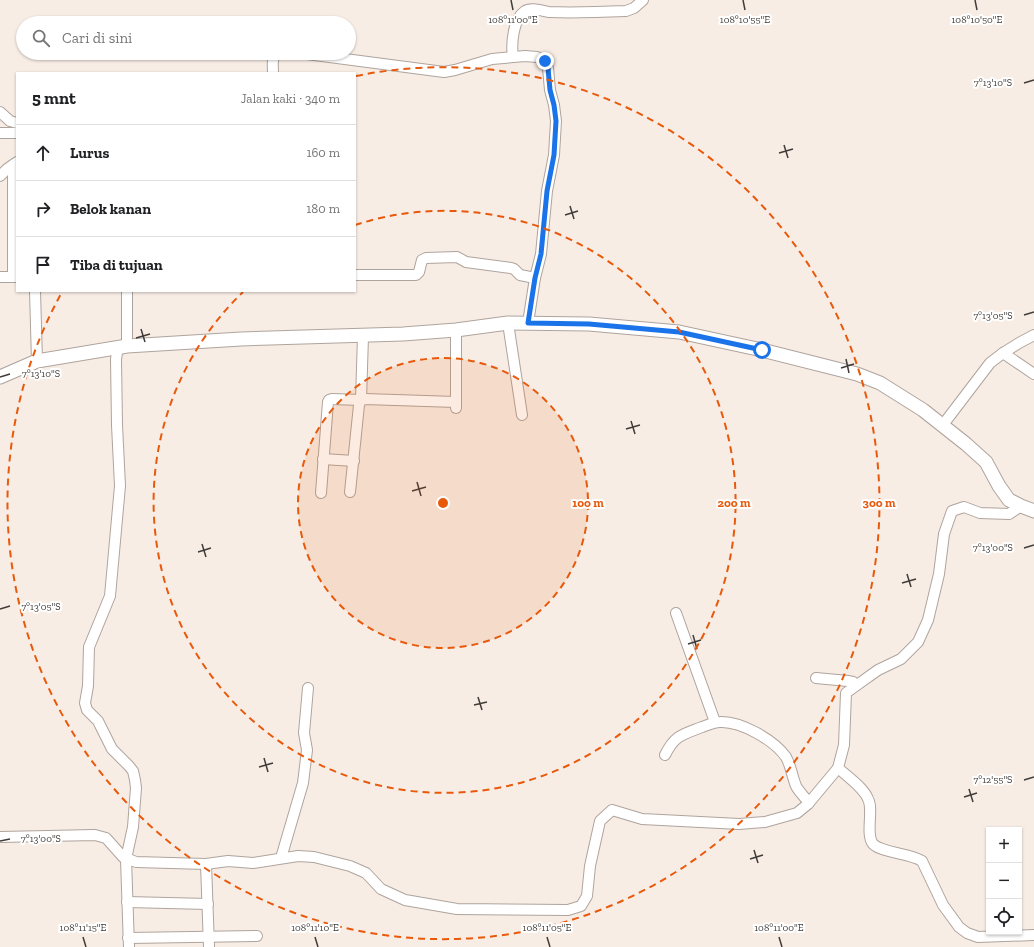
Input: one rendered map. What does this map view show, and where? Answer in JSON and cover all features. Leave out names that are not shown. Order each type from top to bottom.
[{"type":"main road","points":[[0,377],[37,361],[122,346],[241,339],[403,334],[456,330],[508,323],[589,324],[679,332],[857,374],[880,383],[923,410],[966,444],[986,462],[999,486],[1009,500],[1034,511]]},
{"type":"street","points":[[513,56],[512,40],[514,29],[523,12],[527,10],[549,12],[626,11],[634,8],[643,0]]},
{"type":"street","points":[[352,60],[444,72],[492,59],[513,56],[538,57],[545,61],[548,68],[550,90],[556,121],[554,155],[547,191],[541,254],[535,278],[528,323]]},
{"type":"street","points":[[272,60],[273,72]]},
{"type":"street","points":[[0,112],[10,121],[16,123]]},
{"type":"street","points":[[0,133],[16,133]]},
{"type":"street","points":[[0,176],[15,164]]},
{"type":"street","points":[[0,277],[15,277],[15,164]]},
{"type":"street","points":[[356,275],[414,276],[419,272],[421,261],[424,259],[457,258],[466,262],[511,268],[520,275],[535,278]]},
{"type":"street","points":[[35,292],[37,361]]},
{"type":"street","points":[[127,292],[122,346],[116,359],[120,486],[110,596],[89,647],[88,686],[85,703],[87,710],[98,721],[112,749],[133,771],[135,780],[136,788],[133,827],[126,859],[128,942],[209,942],[257,936]]},
{"type":"street","points":[[508,323],[522,416]]},
{"type":"street","points":[[321,494],[329,400],[332,398],[365,399],[456,406],[456,330]]},
{"type":"street","points":[[942,426],[990,363],[1019,342],[1034,335]]},
{"type":"street","points":[[350,492],[359,406],[361,400],[363,336]]},
{"type":"street","points":[[1004,353],[1034,374]]},
{"type":"street","points":[[323,459],[354,461]]},
{"type":"street","points":[[0,837],[102,836],[106,838],[126,859],[136,862],[206,864],[228,861],[253,863],[298,856],[314,857],[350,866],[366,873],[381,889],[405,900],[457,909],[568,910],[581,906],[587,896],[590,866],[600,821],[612,810],[642,819],[739,824],[766,822],[797,813],[809,803],[838,768],[844,745],[846,693],[878,670],[902,659],[918,642],[928,620],[939,574],[944,534],[952,511],[964,507],[980,513],[1010,514],[1020,506]]},
{"type":"street","points":[[676,613],[715,722]]},
{"type":"street","points":[[816,678],[848,680],[857,684]]},
{"type":"street","points":[[281,858],[303,783],[307,750],[304,733],[308,688]]},
{"type":"street","points":[[665,756],[670,744],[676,739],[715,722],[726,722],[744,727],[765,737],[786,757],[790,764],[796,785],[809,803]]},
{"type":"street","points":[[838,768],[864,792],[868,798],[870,804],[870,837],[874,844],[881,848],[922,861],[943,905],[959,927],[967,933],[978,937],[1034,935]]},
{"type":"street","points":[[206,864],[209,942]]},
{"type":"street","points":[[127,902],[208,904]]},
{"type":"route","points":[[545,61],[548,68],[550,90],[556,121],[554,155],[547,191],[541,254],[535,278],[528,323],[589,324],[679,332],[762,350]]}]
